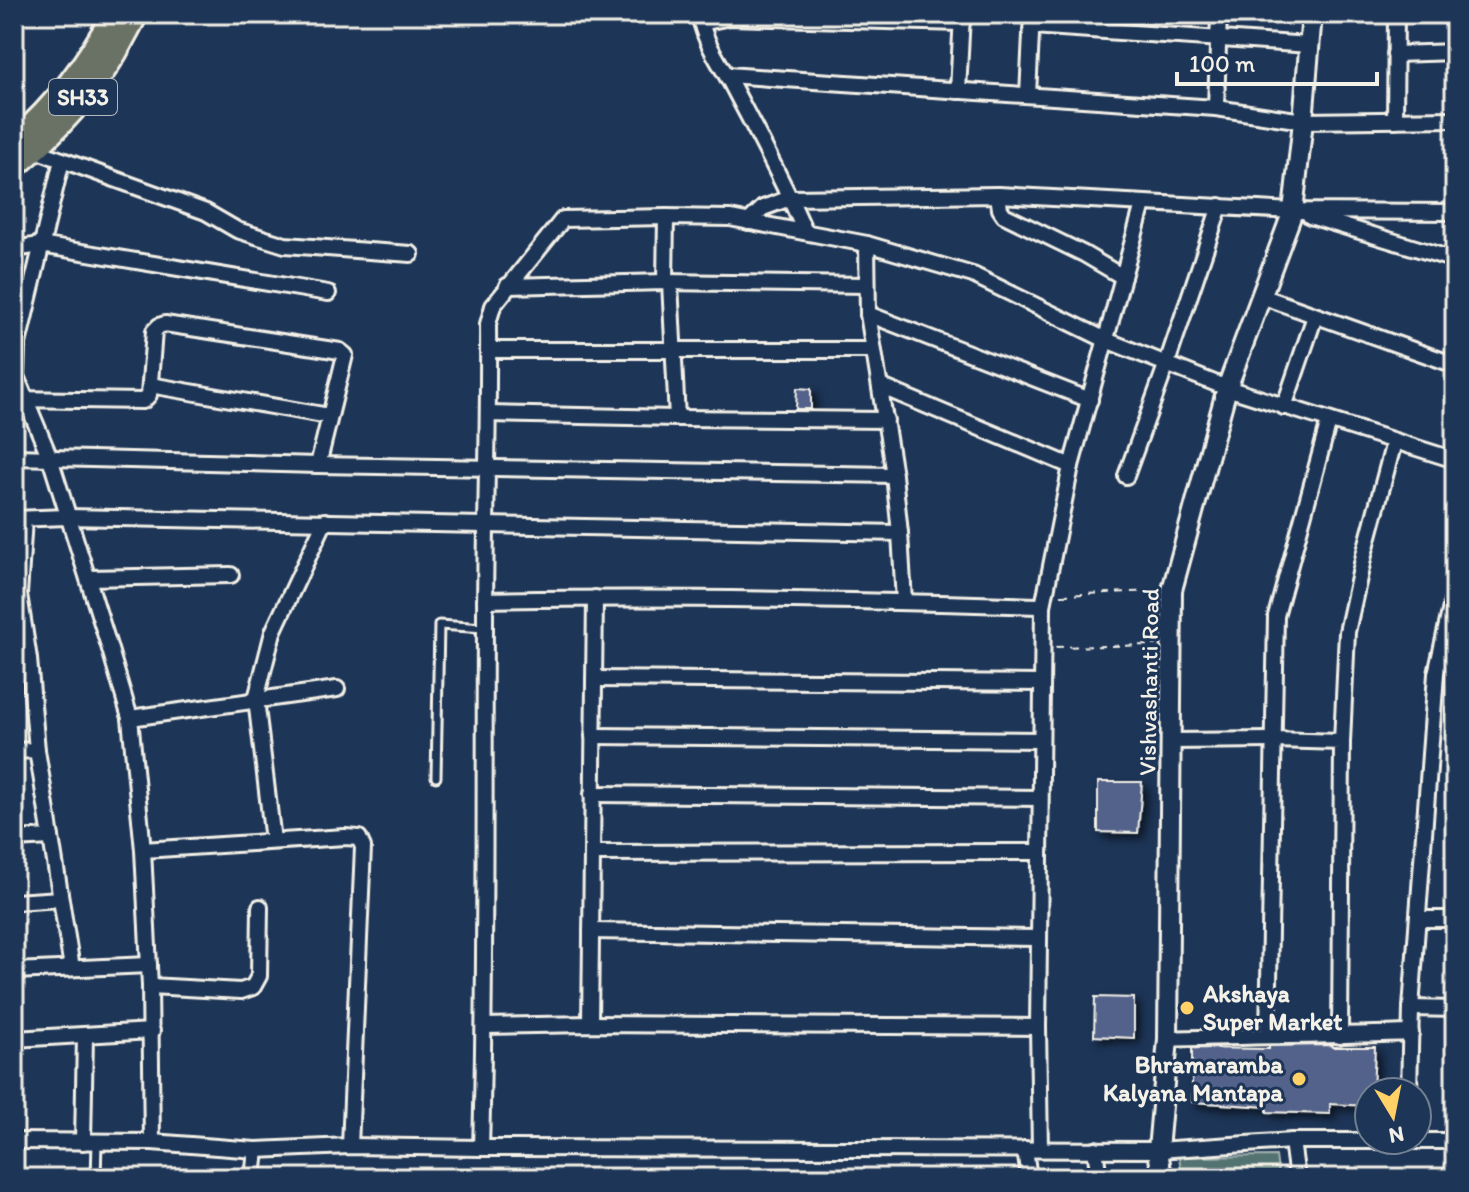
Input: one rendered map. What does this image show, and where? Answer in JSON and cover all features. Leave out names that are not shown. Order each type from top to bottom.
[{"type":"main road","points":[[21,144],[32,126],[70,84],[114,14]]},
{"type":"main road","name":"SH33","points":[[14,167],[21,144],[77,105],[113,56],[136,14]]},
{"type":"street","points":[[1216,108],[1219,14]]},
{"type":"street","name":"Vishvashanti Road","points":[[1162,1178],[1158,1150],[1168,1039],[1172,590],[1227,388],[1293,211],[1312,14]]},
{"type":"street","points":[[1395,120],[1396,14]]},
{"type":"street","points":[[805,232],[710,47],[701,18],[962,19],[958,91]]},
{"type":"street","points":[[1028,95],[1032,20],[1309,45]]},
{"type":"street","points":[[1395,54],[1455,52]]},
{"type":"street","points":[[727,75],[1216,108],[1303,121],[1455,119]]},
{"type":"street","points":[[21,144],[206,212],[237,230],[285,245],[411,254]]},
{"type":"street","points":[[62,160],[17,348],[16,376],[20,399],[50,458],[130,718],[143,850],[149,965],[152,1142]]},
{"type":"street","points":[[998,195],[1004,215],[1123,277]]},
{"type":"street","points":[[748,222],[763,208],[790,198],[998,195],[1293,211],[1455,212]]},
{"type":"street","points":[[1029,1178],[1038,1027],[1044,601],[1071,466],[1143,204]]},
{"type":"street","points":[[1126,476],[1220,206]]},
{"type":"street","points":[[1293,211],[1455,260]]},
{"type":"street","points":[[666,217],[667,282],[677,418]]},
{"type":"street","points":[[481,1148],[488,324],[493,306],[507,286],[563,219],[730,218],[867,244],[973,275],[1106,340],[1227,388],[1455,460]]},
{"type":"street","points":[[867,244],[868,314],[894,475],[904,602]]},
{"type":"street","points":[[14,249],[40,245],[328,293]]},
{"type":"street","points":[[507,286],[667,282],[866,285]]},
{"type":"street","points":[[1261,296],[1455,365]]},
{"type":"street","points":[[868,314],[1090,400]]},
{"type":"street","points":[[1284,407],[1315,316]]},
{"type":"street","points":[[20,399],[143,401],[149,395],[154,331],[165,324],[340,351],[345,355],[318,465]]},
{"type":"street","points":[[488,350],[873,350]]},
{"type":"street","points":[[150,385],[329,416]]},
{"type":"street","points":[[880,386],[1071,466]]},
{"type":"street","points":[[488,414],[886,420]]},
{"type":"street","points":[[1268,1035],[1276,616],[1329,421]]},
{"type":"street","points":[[1340,1036],[1342,742],[1347,632],[1394,442]]},
{"type":"street","points":[[14,457],[894,475]]},
{"type":"street","points":[[72,968],[21,660],[16,594],[19,519],[325,521],[900,533]]},
{"type":"street","points":[[273,841],[256,699],[273,632],[325,521]]},
{"type":"street","points":[[88,578],[231,575]]},
{"type":"street","points":[[1410,1076],[1411,1008],[1436,674],[1455,589]]},
{"type":"street","points":[[590,1024],[595,598]]},
{"type":"street","points":[[485,600],[1044,601]]},
{"type":"street","points":[[594,679],[1041,683]]},
{"type":"street","points":[[130,718],[337,689]]},
{"type":"street","points":[[593,736],[1041,740]]},
{"type":"street","points":[[1171,741],[1342,742]]},
{"type":"street","points":[[14,751],[37,750]]},
{"type":"street","points":[[592,794],[1040,798]]},
{"type":"street","points":[[14,839],[51,837]]},
{"type":"street","points":[[143,850],[359,838],[363,847],[350,1146]]},
{"type":"street","points":[[592,853],[1040,852]]},
{"type":"street","points":[[14,902],[60,899]]},
{"type":"street","points":[[150,986],[241,991],[253,987],[259,976],[260,907]]},
{"type":"street","points":[[1418,919],[1455,919]]},
{"type":"street","points":[[591,931],[1039,938]]},
{"type":"street","points":[[14,971],[149,965]]},
{"type":"street","points":[[1411,1008],[1455,1009]]},
{"type":"street","points":[[484,1026],[1038,1027]]},
{"type":"street","points":[[14,1039],[152,1031]]},
{"type":"street","points":[[1168,1039],[1411,1033]]},
{"type":"street","points":[[85,1036],[90,1142]]},
{"type":"street","points":[[14,1141],[152,1142],[256,1150],[350,1146],[1158,1150],[1292,1141],[1353,1140]]},
{"type":"street","points":[[1292,1141],[1297,1178]]},
{"type":"street","points":[[1433,1141],[1455,1141]]},
{"type":"street","points":[[1095,1149],[1099,1178]]},
{"type":"street","points":[[253,1178],[256,1150]]},
{"type":"lane","points":[[436,777],[439,625],[485,628]]},
{"type":"lane","points":[[90,1142],[96,1178]]},
{"type":"path","points":[[1044,601],[1172,590]]},
{"type":"path","points":[[1042,647],[1172,645]]},
{"type":"green space","points":[[1276,1156],[1279,1178],[1182,1178],[1179,1157]]},
{"type":"building","points":[[797,388],[811,389],[811,409],[796,409]]},
{"type":"building","points":[[1098,782],[1142,782],[1138,833],[1098,832]]},
{"type":"building","points":[[1095,997],[1134,998],[1134,1038],[1094,1036]]},
{"type":"building","points":[[1269,1046],[1375,1047],[1374,1076],[1353,1076],[1353,1105],[1330,1104],[1330,1114],[1267,1112],[1267,1107],[1192,1102],[1192,1048],[1269,1049]]},
{"type":"place","name":"Akshaya Super Market","points":[[1187,1008]]},
{"type":"place","name":"Bhramaramba Kalyana Mantapa","points":[[1299,1079]]}]
